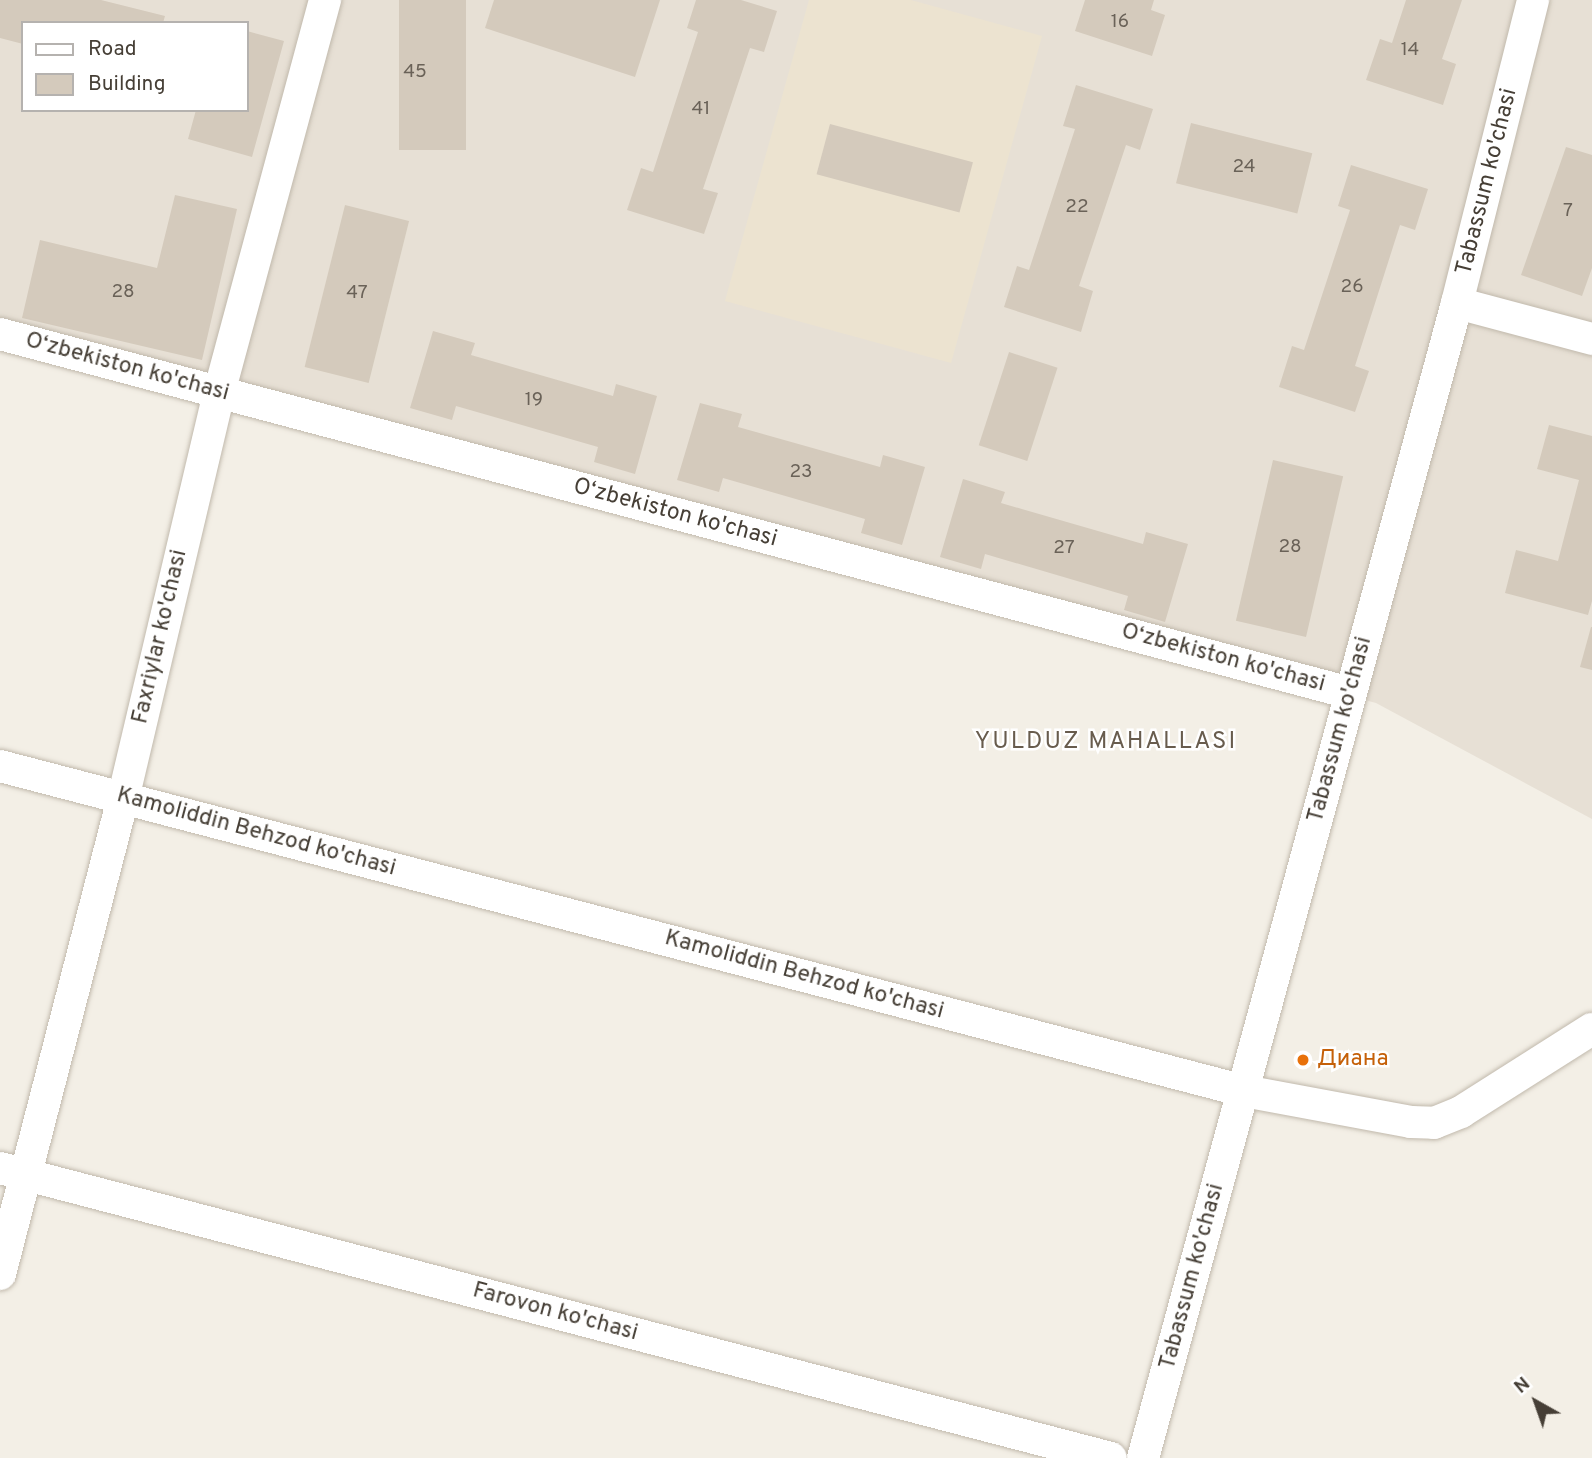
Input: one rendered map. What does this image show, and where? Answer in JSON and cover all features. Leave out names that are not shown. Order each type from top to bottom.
[{"type":"street","name":"Faxriylar ko'chasi","points":[[0,1274],[12,1171],[123,799],[219,393],[325,0]]},
{"type":"street","name":"Tabassum ko'chasi","points":[[1143,1458],[1457,303],[1533,0]]},
{"type":"street","points":[[1457,303],[1592,339]]},
{"type":"street","name":"O‘zbekiston ko'chasi","points":[[0,334],[1350,693]]},
{"type":"street","name":"Kamoliddin Behzod ko'chasi","points":[[0,766],[1244,1091],[1411,1122],[1434,1123],[1461,1112],[1592,1029]]},
{"type":"street","name":"Farovon ko'chasi","points":[[12,1171],[1111,1458]]},
{"type":"shaded area","points":[[0,0],[1592,0],[1592,819],[1376,703],[0,333]]},
{"type":"shaded area","points":[[809,0],[911,0],[1042,36],[951,363],[725,301]]},
{"type":"building","points":[[0,0],[101,0],[165,16],[164,21],[21,21],[21,43],[0,38]]},
{"type":"building","points":[[399,0],[466,0],[466,150],[399,150]]},
{"type":"building","points":[[494,0],[660,0],[635,77],[485,28]]},
{"type":"building","points":[[696,0],[741,0],[777,11],[764,52],[750,48],[703,189],[718,193],[704,234],[627,210],[641,168],[653,172],[698,32],[687,28]]},
{"type":"building","points":[[1085,0],[1154,0],[1151,10],[1165,15],[1152,56],[1075,31]]},
{"type":"building","points":[[1406,0],[1462,0],[1442,59],[1456,64],[1443,105],[1366,80],[1380,39],[1392,43]]},
{"type":"building","points":[[248,31],[284,41],[252,157],[188,139],[195,112],[248,112]]},
{"type":"building","points":[[1076,85],[1153,109],[1140,150],[1126,145],[1079,286],[1093,291],[1081,332],[1004,307],[1017,266],[1029,270],[1075,129],[1063,126]]},
{"type":"building","points":[[1191,123],[1312,153],[1297,213],[1176,183]]},
{"type":"building","points":[[830,124],[973,162],[959,213],[817,174]]},
{"type":"building","points":[[1566,147],[1592,155],[1592,268],[1582,296],[1521,275]]},
{"type":"building","points":[[1351,165],[1428,189],[1415,230],[1400,225],[1355,366],[1369,371],[1355,412],[1279,387],[1292,346],[1304,350],[1350,210],[1338,206]]},
{"type":"building","points":[[175,195],[237,209],[202,360],[22,318],[40,240],[157,268]]},
{"type":"building","points":[[345,205],[409,221],[369,383],[305,367]]},
{"type":"building","points":[[433,331],[475,343],[471,355],[613,396],[616,384],[657,396],[635,474],[594,462],[598,447],[456,406],[452,420],[410,408]]},
{"type":"building","points":[[1009,352],[1058,368],[1027,461],[979,445]]},
{"type":"building","points":[[700,403],[742,414],[738,427],[880,467],[883,455],[925,467],[902,545],[861,533],[865,519],[723,478],[719,492],[677,480]]},
{"type":"building","points":[[1549,425],[1592,436],[1592,601],[1588,615],[1505,593],[1516,550],[1558,561],[1579,480],[1537,469]]},
{"type":"building","points":[[1273,460],[1343,476],[1306,637],[1236,621]]},
{"type":"building","points":[[963,479],[1005,492],[1001,503],[1143,544],[1146,532],[1188,544],[1165,622],[1124,610],[1128,596],[985,554],[981,569],[940,557]]},
{"type":"building","points":[[1592,627],[1592,670],[1580,667]]},
{"type":"place","name":"Диана","points":[[1303,1060]]},
{"type":"district","name":"YULDUZ MAHALLASI","points":[[1106,743]]}]
